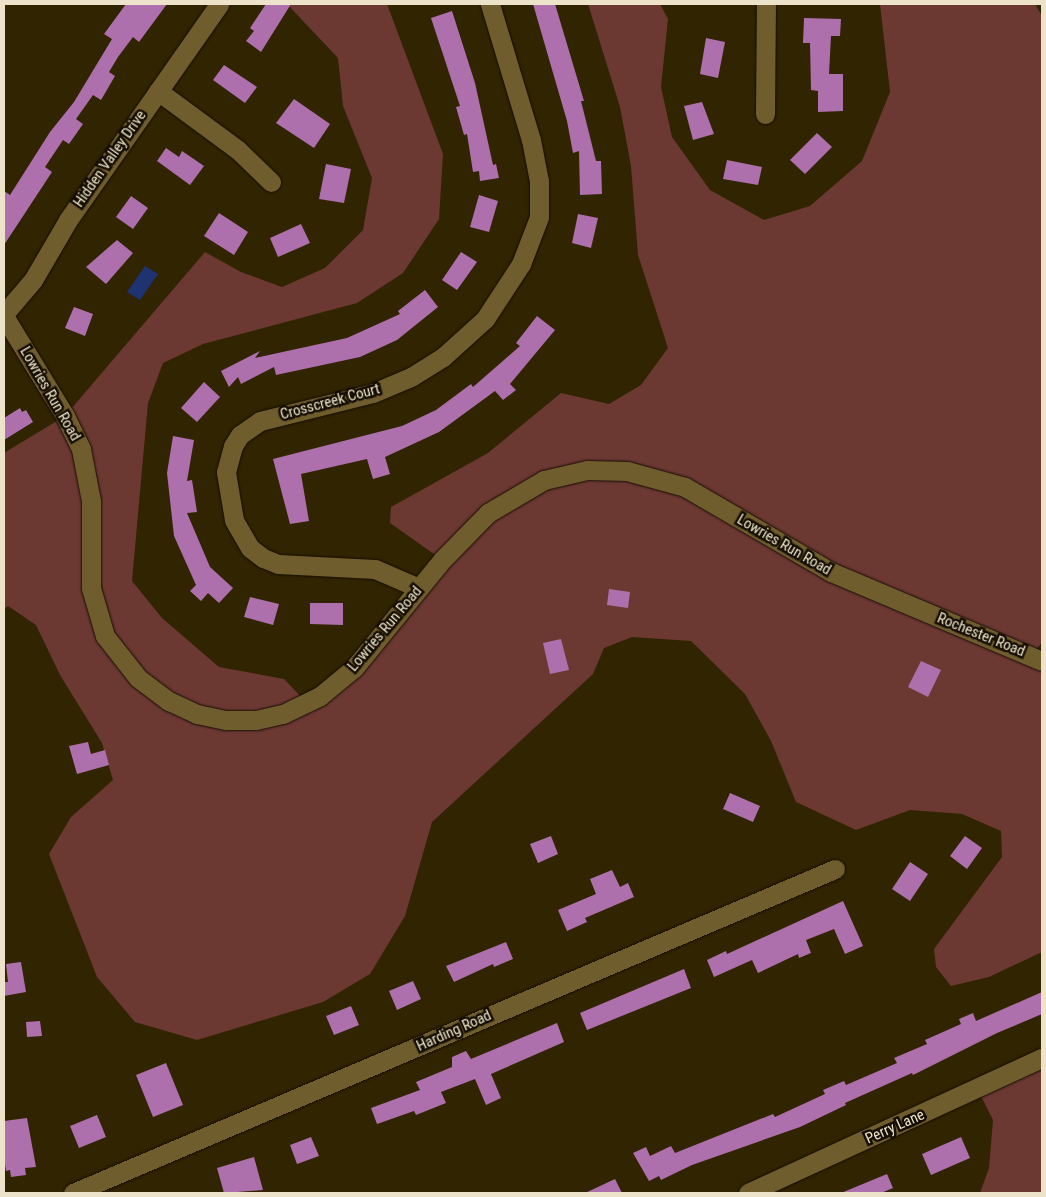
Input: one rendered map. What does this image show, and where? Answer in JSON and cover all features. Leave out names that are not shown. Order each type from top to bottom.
[{"type":"street","name":"Hidden Valley Drive","points":[[4,315],[33,280],[68,220],[219,4]]},
{"type":"street","name":"Crosscreek Court","points":[[419,588],[375,569],[278,564],[263,558],[250,548],[237,528],[230,506],[226,472],[233,446],[240,435],[260,422],[373,393],[411,377],[443,357],[485,319],[521,264],[539,217],[539,181],[531,140],[490,4]]},
{"type":"street","points":[[765,114],[766,4]]},
{"type":"street","points":[[158,91],[238,150],[271,182]]},
{"type":"street","name":"Lowries Run Road","points":[[4,315],[65,416],[81,449],[91,501],[91,588],[102,630],[123,663],[169,701],[197,714],[226,720],[256,720],[295,710],[320,696],[354,668],[472,527],[505,500],[544,480],[572,472],[607,469],[648,475],[685,486],[792,552],[920,610]]},
{"type":"street","name":"Rochester Road","points":[[920,610],[995,638],[1042,661]]},
{"type":"street","name":"Harding Road","points":[[73,1193],[835,869]]},
{"type":"street","name":"Perry Lane","points":[[748,1193],[1042,1058]]},
{"type":"shaded area","points":[[287,4],[387,4],[443,154],[439,219],[403,273],[357,303],[203,344],[163,363],[148,403],[132,581],[162,618],[219,667],[284,679],[308,704],[320,696],[441,559],[390,523],[391,507],[488,453],[561,393],[609,404],[641,385],[668,348],[638,255],[631,166],[620,107],[588,4],[660,4],[668,19],[661,87],[672,137],[710,190],[764,220],[810,206],[862,161],[890,92],[880,4],[1035,4],[1042,16],[1042,642],[1032,655],[1042,661],[1042,952],[989,977],[951,986],[936,967],[934,949],[1002,857],[1001,831],[962,814],[910,810],[856,830],[796,802],[771,741],[745,694],[691,641],[632,637],[604,648],[593,674],[432,822],[405,916],[370,974],[323,1002],[197,1040],[135,1022],[97,977],[49,854],[71,817],[113,780],[102,743],[60,675],[36,625],[8,606],[4,609],[4,453],[65,416],[205,252],[241,272],[282,287],[325,268],[363,230],[372,178],[343,106],[338,58]]},
{"type":"shaded area","points":[[1042,1058],[1042,1193],[980,1193],[989,1168],[993,1120],[978,1090]]},
{"type":"water","points":[[145,266],[158,274],[140,300],[127,292]]},
{"type":"building","points":[[126,4],[167,4],[139,42],[133,37],[118,57],[109,72],[115,76],[101,100],[93,95],[76,119],[83,124],[69,144],[63,140],[45,167],[52,172],[4,245],[4,191],[10,195],[50,132],[74,102],[112,39],[104,34]]},
{"type":"building","points":[[266,4],[291,4],[261,52],[246,41],[254,31],[250,28]]},
{"type":"building","points":[[533,4],[555,4],[584,101],[581,101],[596,161],[601,161],[602,194],[580,195],[579,151],[573,153],[567,121]]},
{"type":"building","points":[[452,11],[475,83],[493,165],[496,164],[499,178],[480,181],[479,171],[473,172],[467,134],[464,135],[456,107],[460,106],[431,18]]},
{"type":"building","points":[[804,18],[841,19],[840,36],[831,36],[829,74],[843,74],[843,111],[818,112],[818,91],[811,90],[810,43],[803,43]]},
{"type":"building","points":[[706,38],[725,42],[718,78],[700,74]]},
{"type":"building","points":[[224,65],[257,87],[245,103],[213,80]]},
{"type":"building","points":[[294,99],[330,124],[314,148],[276,123]]},
{"type":"building","points":[[702,102],[714,134],[693,140],[684,106]]},
{"type":"building","points":[[817,133],[832,147],[805,174],[790,160]]},
{"type":"building","points":[[166,148],[179,157],[182,151],[204,166],[190,185],[157,161]]},
{"type":"building","points":[[727,160],[762,167],[758,185],[723,179]]},
{"type":"building","points":[[326,164],[351,169],[344,203],[319,199]]},
{"type":"building","points":[[479,195],[498,201],[489,232],[470,227]]},
{"type":"building","points":[[131,196],[148,208],[133,229],[116,217]]},
{"type":"building","points":[[219,213],[248,232],[234,255],[204,236]]},
{"type":"building","points":[[578,214],[598,218],[591,248],[572,243]]},
{"type":"building","points":[[301,224],[310,243],[278,257],[270,238]]},
{"type":"building","points":[[117,240],[133,253],[106,284],[86,267]]},
{"type":"building","points":[[461,252],[477,262],[457,290],[442,280]]},
{"type":"building","points":[[425,290],[438,307],[397,340],[360,357],[276,375],[274,367],[241,384],[238,377],[229,387],[221,371],[260,351],[255,358],[347,338],[400,314],[398,311]]},
{"type":"building","points":[[74,307],[93,314],[85,336],[65,328]]},
{"type":"building","points":[[537,316],[555,330],[510,384],[516,390],[503,400],[495,391],[439,432],[385,457],[390,474],[373,479],[367,459],[301,474],[309,521],[290,524],[273,459],[402,426],[436,410],[471,384],[473,387],[520,346],[516,343]]},
{"type":"building","points":[[204,382],[220,397],[197,422],[181,408]]},
{"type":"building","points":[[20,408],[22,412],[26,410],[33,422],[4,440],[4,418]]},
{"type":"building","points":[[173,436],[194,440],[187,481],[192,480],[197,512],[187,513],[210,567],[233,588],[219,603],[208,593],[201,601],[190,591],[196,585],[174,536],[167,473]]},
{"type":"building","points":[[609,589],[630,592],[628,608],[607,605]]},
{"type":"building","points":[[250,597],[279,604],[273,625],[244,617]]},
{"type":"building","points":[[310,603],[343,603],[343,625],[310,624]]},
{"type":"building","points":[[561,639],[569,670],[550,674],[543,643]]},
{"type":"building","points":[[921,661],[941,670],[928,697],[908,687]]},
{"type":"building","points":[[88,742],[91,754],[105,750],[109,765],[77,774],[69,746]]},
{"type":"building","points":[[730,793],[760,806],[753,822],[723,809]]},
{"type":"building","points":[[551,836],[558,854],[538,863],[530,844]]},
{"type":"building","points":[[965,836],[982,848],[967,869],[950,856]]},
{"type":"building","points":[[910,862],[928,874],[910,901],[892,889]]},
{"type":"building","points":[[612,870],[620,887],[628,883],[634,897],[585,918],[587,922],[567,931],[558,910],[596,894],[590,879]]},
{"type":"building","points":[[843,901],[863,946],[845,954],[834,929],[806,940],[811,953],[799,958],[798,954],[758,973],[752,960],[714,977],[707,960],[726,951],[727,954]]},
{"type":"building","points":[[506,942],[513,959],[494,967],[493,964],[454,982],[446,966]]},
{"type":"building","points":[[21,962],[26,992],[4,996],[4,982],[8,982],[6,964]]},
{"type":"building","points":[[684,969],[691,988],[587,1030],[580,1013]]},
{"type":"building","points":[[413,981],[421,999],[397,1010],[389,991]]},
{"type":"building","points":[[1042,992],[1042,1014],[997,1033],[913,1075],[912,1073],[845,1103],[846,1105],[800,1127],[692,1165],[661,1180],[659,1176],[649,1181],[633,1153],[646,1147],[650,1156],[671,1146],[675,1153],[773,1114],[775,1117],[825,1094],[823,1090],[844,1081],[846,1085],[897,1063],[894,1058],[927,1044],[925,1040],[961,1024],[959,1019],[973,1013],[976,1021]]},
{"type":"building","points":[[351,1006],[359,1025],[334,1035],[326,1016]]},
{"type":"building","points":[[40,1021],[42,1036],[27,1037],[26,1022]]},
{"type":"building","points":[[557,1023],[564,1042],[491,1074],[501,1098],[486,1105],[475,1079],[441,1092],[446,1103],[416,1115],[414,1111],[377,1124],[371,1108],[420,1090],[416,1082],[452,1067],[452,1057],[466,1051],[471,1059]]},
{"type":"building","points":[[166,1063],[183,1105],[153,1117],[136,1075]]},
{"type":"building","points":[[97,1115],[106,1137],[79,1148],[70,1126]]},
{"type":"building","points":[[27,1118],[36,1167],[25,1168],[26,1175],[11,1177],[10,1170],[6,1171],[4,1158],[4,1121]]},
{"type":"building","points":[[311,1137],[319,1156],[297,1164],[290,1145]]},
{"type":"building","points":[[961,1137],[970,1158],[931,1175],[922,1154]]},
{"type":"building","points":[[254,1157],[263,1190],[224,1193],[217,1168]]},
{"type":"building","points":[[887,1174],[893,1188],[881,1193],[841,1193]]},
{"type":"building","points":[[615,1179],[622,1193],[585,1193]]}]
